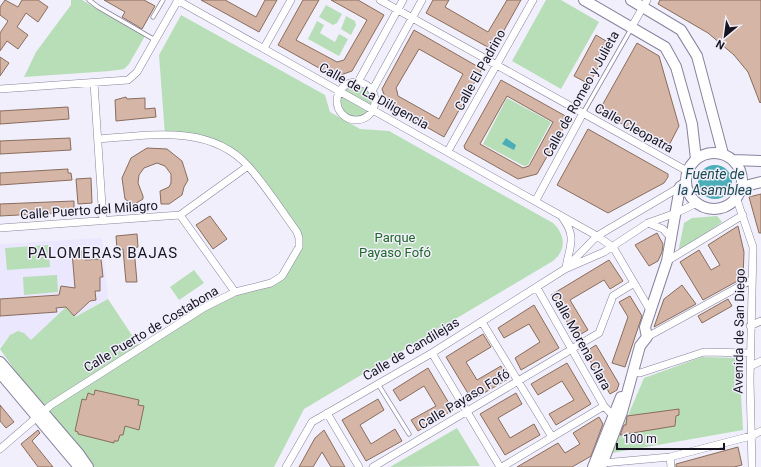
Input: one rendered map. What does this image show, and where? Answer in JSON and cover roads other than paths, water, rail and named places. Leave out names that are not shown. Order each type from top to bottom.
[{"type":"street","points":[[0,89],[94,84],[128,80],[137,72],[178,0]]},
{"type":"street","name":"Calle de La Diligencia","points":[[178,0],[536,200],[597,236],[613,247],[650,310]]},
{"type":"street","points":[[264,48],[291,0]]},
{"type":"street","name":"Calle Cleopatra","points":[[380,0],[687,172]]},
{"type":"street","points":[[358,82],[403,0]]},
{"type":"street","points":[[372,91],[422,0]]},
{"type":"street","name":"Calle El Padrino","points":[[448,151],[533,0]]},
{"type":"street","points":[[584,0],[665,47],[676,67],[692,124],[696,159]]},
{"type":"street","points":[[631,0],[645,3],[681,30],[697,56],[723,154]]},
{"type":"street","name":"Calle de Romeo y Julieta","points":[[631,28],[645,3]]},
{"type":"street","points":[[358,82],[364,83],[372,91],[375,100],[373,110],[364,118],[358,120],[347,117],[339,108],[338,102],[340,91],[348,84],[358,82]]},
{"type":"street","points":[[94,84],[104,221]]},
{"type":"street","name":"Calle de Romeo y Julieta","points":[[536,200],[583,113]]},
{"type":"street","name":"Calle Puerto de Costabona","points":[[1,446],[40,414],[205,307],[235,292],[270,283],[282,276],[299,247],[297,232],[248,166],[224,148],[211,142],[185,135],[99,139]]},
{"type":"street","points":[[647,337],[645,327],[667,261],[676,213],[683,185],[687,172],[696,159],[709,153],[723,154],[733,160],[740,170],[742,177],[741,187],[736,197],[729,204],[719,208],[707,208],[697,203],[690,196],[683,185]]},
{"type":"street","points":[[733,160],[761,161]]},
{"type":"street","points":[[235,292],[180,215],[248,166]]},
{"type":"street","points":[[741,187],[761,182]]},
{"type":"street","name":"Calle de Candilejas","points":[[565,270],[597,236],[683,185]]},
{"type":"street","name":"Avenida de San Diego","points":[[736,197],[753,246],[750,326],[752,467]]},
{"type":"street","name":"Calle de Candilejas","points":[[286,467],[312,422],[432,353],[565,270],[613,247],[648,223],[676,213],[697,203]]},
{"type":"street","name":"Calle de La Diligencia","points":[[559,214],[571,231],[572,238],[565,270]]},
{"type":"street","name":"Calle Puerto del Milagro","points":[[0,228],[180,215]]},
{"type":"street","points":[[667,261],[743,215]]},
{"type":"street","points":[[648,223],[663,229],[672,239]]},
{"type":"street","points":[[753,246],[761,244]]},
{"type":"street","points":[[599,465],[640,346],[647,337],[751,280]]},
{"type":"street","points":[[576,347],[599,333],[613,296],[631,285]]},
{"type":"street","name":"Calle Morena Clara","points":[[537,288],[604,406],[616,419]]},
{"type":"street","points":[[750,326],[761,321]]},
{"type":"street","points":[[482,322],[552,437]]},
{"type":"street","name":"Calle Payaso Fofó","points":[[373,467],[567,352]]},
{"type":"street","points":[[632,372],[640,373],[704,352],[750,353]]},
{"type":"street","points":[[432,353],[466,412],[501,467],[604,406]]},
{"type":"street","points":[[751,366],[761,361]]},
{"type":"street","points":[[0,362],[79,467]]},
{"type":"street","points":[[0,373],[79,454],[88,467]]},
{"type":"street","points":[[327,413],[358,467]]},
{"type":"street","points":[[599,465],[611,442],[616,419]]},
{"type":"street","points":[[585,467],[670,457],[751,436],[761,431]]},
{"type":"street","points":[[670,457],[671,467]]},
{"type":"lane","points":[[89,0],[98,7],[155,40]]},
{"type":"lane","points":[[153,17],[163,0]]},
{"type":"lane","name":"Calle de Romeo y Julieta","points":[[583,113],[631,28]]},
{"type":"lane","points":[[378,384],[409,434]]},
{"type":"water","points":[[506,138],[516,145],[514,150],[502,144]]},
{"type":"water","name":"Fuente de la Asamblea","points":[[715,165],[727,170],[732,182],[727,194],[715,199],[703,194],[698,182],[703,170]]},
{"type":"district","name":"PALOMERAS BAJAS","points":[[103,253]]},
{"type":"park label","name":"Parque Payaso Fofó","points":[[395,244]]}]
